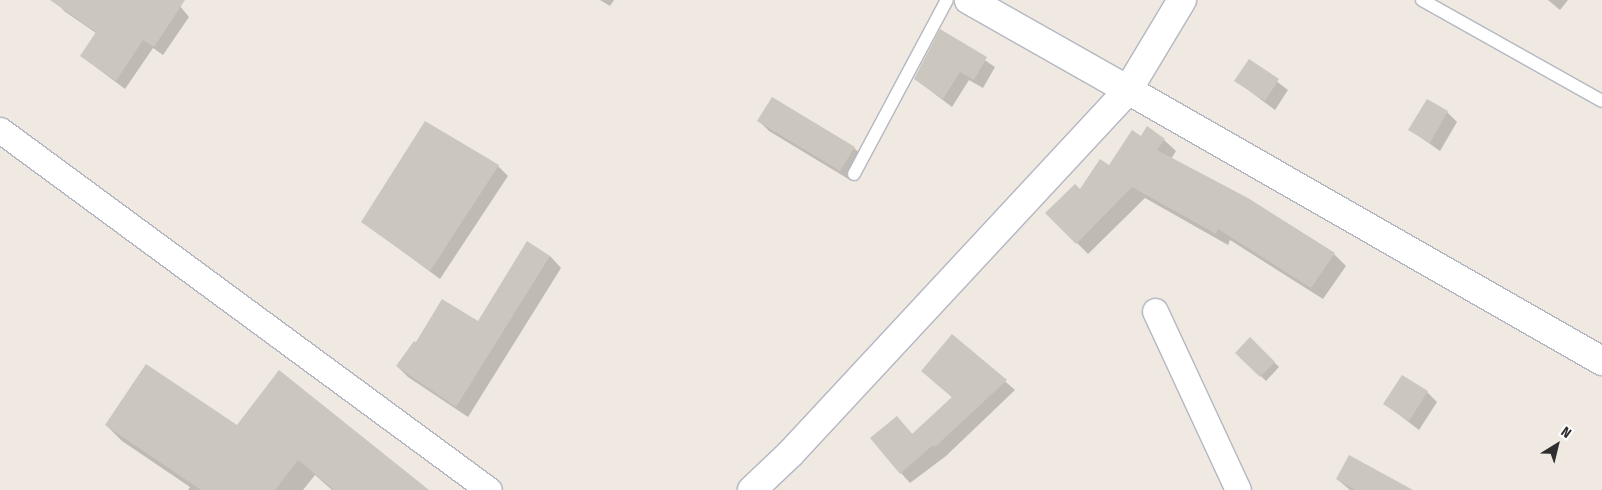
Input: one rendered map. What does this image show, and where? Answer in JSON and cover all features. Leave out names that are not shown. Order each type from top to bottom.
[{"type":"main road","points":[[970,0],[1602,360]]},
{"type":"main road","points":[[752,490],[790,454],[1128,90],[1182,0]]},
{"type":"street","points":[[0,130],[489,490]]},
{"type":"street","points":[[1155,311],[1238,490]]},
{"type":"lane","points":[[854,174],[947,0]]},
{"type":"lane","points":[[1422,0],[1437,3],[1602,101]]},
{"type":"building","points":[[50,0],[185,0],[154,47],[143,40],[116,81],[80,56],[96,32]]},
{"type":"building","points":[[940,29],[987,57],[974,80],[960,72],[943,99],[914,79]]},
{"type":"building","points":[[1249,59],[1279,79],[1265,101],[1234,81]]},
{"type":"building","points":[[772,97],[855,147],[840,171],[757,121]]},
{"type":"building","points":[[1427,99],[1448,111],[1430,143],[1408,130]]},
{"type":"building","points":[[425,121],[499,165],[430,271],[361,222]]},
{"type":"building","points":[[1147,126],[1165,139],[1157,150],[1248,198],[1335,253],[1311,288],[1218,229],[1216,234],[1132,187],[1076,244],[1045,213],[1075,184],[1080,189],[1100,159],[1109,165],[1132,130],[1141,136]]},
{"type":"building","points":[[527,241],[550,256],[456,407],[396,366],[414,341],[416,342],[442,299],[478,321]]},
{"type":"building","points":[[952,334],[1007,380],[935,447],[933,445],[900,474],[870,438],[897,416],[912,434],[952,397],[921,371]]},
{"type":"building","points":[[1250,337],[1275,362],[1260,377],[1235,353]]},
{"type":"building","points":[[146,364],[237,425],[279,370],[429,490],[334,490],[298,460],[275,490],[201,490],[105,425]]},
{"type":"building","points":[[1402,375],[1428,391],[1409,421],[1383,404]]},
{"type":"building","points":[[1349,455],[1413,490],[1355,490],[1336,479]]}]
